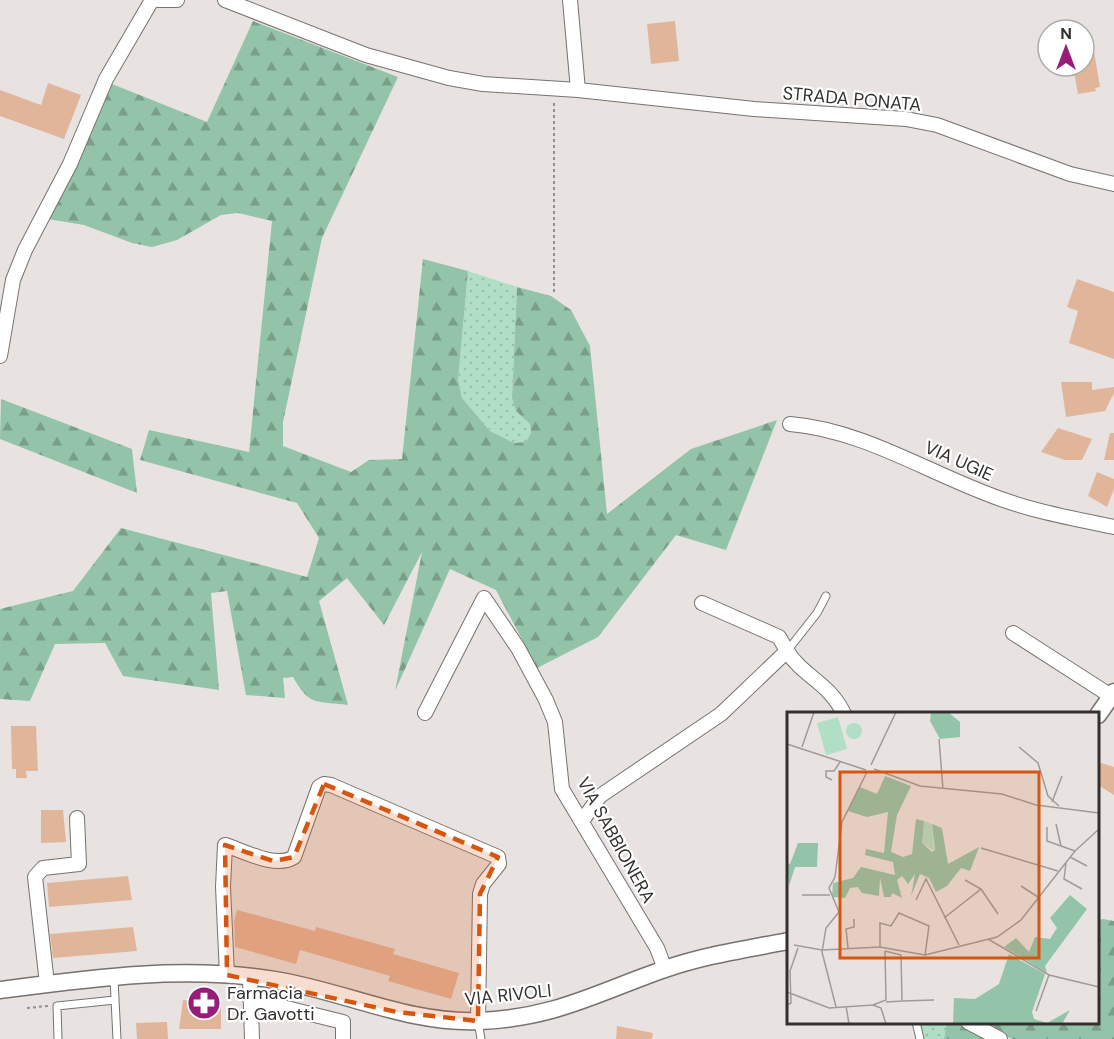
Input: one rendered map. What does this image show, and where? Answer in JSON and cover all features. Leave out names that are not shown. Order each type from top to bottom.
[{"type":"street","points":[[0,356],[13,280],[25,250],[70,164],[106,79],[152,0]]},
{"type":"street","points":[[159,0],[177,0]]},
{"type":"street","name":"STRADA PONATA","points":[[225,0],[366,55],[483,84],[578,90],[754,109],[906,119],[937,125],[1070,174],[1114,184]]},
{"type":"street","points":[[570,0],[578,90]]},
{"type":"street","name":"VIA UGIE","points":[[790,424],[816,427],[856,439],[1017,504],[1114,527]]},
{"type":"street","name":"VIA SABBIONERA","points":[[425,713],[484,598],[518,648],[555,722],[562,789],[657,948],[665,969]]},
{"type":"street","points":[[702,603],[779,637],[793,660],[830,690],[843,712]]},
{"type":"street","points":[[1013,633],[1113,694],[1099,714]]},
{"type":"street","points":[[582,821],[593,802],[600,796],[721,714],[787,651]]},
{"type":"street","points":[[227,975],[223,907],[225,845],[273,861],[287,862],[294,857],[319,787],[324,784],[498,857],[499,864],[483,884],[480,894],[478,1021]]},
{"type":"street","points":[[46,984],[35,877],[43,868],[79,864],[77,818]]},
{"type":"street","name":"VIA RIVOLI","points":[[0,990],[114,976],[227,975],[303,986],[397,1012],[428,1018],[478,1021],[518,1018],[561,1009],[665,969],[704,957],[787,941]]},
{"type":"street","points":[[250,977],[252,1039]]},
{"type":"street","points":[[250,999],[343,1022],[343,1039]]},
{"type":"street","points":[[970,1024],[1000,1039]]},
{"type":"lane","points":[[787,651],[817,613],[826,596]]},
{"type":"lane","points":[[114,976],[117,1039]]},
{"type":"lane","points":[[58,1039],[57,1006],[115,1000]]},
{"type":"lane","points":[[478,1021],[481,1039]]},
{"type":"lane","points":[[916,1024],[920,1039]]},
{"type":"path","points":[[554,89],[554,292]]},
{"type":"path","points":[[27,1008],[57,1006]]},
{"type":"highlighted area","points":[[324,784],[498,857],[480,894],[478,1021],[397,1012],[227,975],[225,845],[273,861],[294,857]]},
{"type":"green space","points":[[253,21],[398,77],[322,238],[283,422],[283,446],[351,472],[369,460],[402,459],[423,259],[468,271],[458,380],[462,398],[490,431],[514,443],[525,442],[531,434],[530,424],[516,411],[512,398],[517,287],[551,296],[571,310],[590,346],[607,514],[691,449],[777,420],[726,550],[676,535],[598,637],[537,668],[496,590],[450,569],[395,691],[422,552],[384,625],[347,578],[319,601],[348,705],[321,702],[309,698],[293,677],[283,678],[285,698],[246,695],[227,591],[211,593],[219,690],[123,676],[105,643],[55,644],[30,701],[0,699],[0,609],[73,591],[121,528],[307,577],[319,538],[297,503],[140,460],[149,430],[249,452],[272,221],[238,213],[221,215],[177,240],[152,247],[132,243],[84,225],[48,219],[112,84],[207,122]]},
{"type":"green space","points":[[468,271],[517,287],[512,398],[516,411],[530,424],[531,434],[525,442],[514,443],[490,431],[462,398],[458,380]]},
{"type":"green space","points":[[1,399],[132,449],[137,493],[0,439]]},
{"type":"green space","points":[[1099,920],[1114,921],[1114,1039],[1012,1039],[981,1024],[1099,1024]]},
{"type":"green space","points":[[918,1024],[947,1024],[944,1039],[923,1039]]},
{"type":"green space","points":[[947,1024],[963,1024],[994,1039],[944,1039]]},
{"type":"building","points":[[675,21],[679,61],[651,64],[647,24]]},
{"type":"building","points":[[1096,63],[1100,87],[1095,88],[1096,91],[1078,94],[1075,78],[1096,78]]},
{"type":"building","points":[[48,83],[81,95],[64,139],[0,116],[0,90],[41,105]]},
{"type":"building","points":[[1077,279],[1114,292],[1114,359],[1069,343],[1078,311],[1067,307]]},
{"type":"building","points":[[1061,382],[1092,382],[1092,390],[1114,387],[1114,393],[1105,411],[1066,417]]},
{"type":"building","points":[[1058,428],[1092,439],[1082,460],[1065,460],[1041,452]]},
{"type":"building","points":[[1110,433],[1114,433],[1114,460],[1104,460]]},
{"type":"building","points":[[1097,472],[1114,479],[1114,489],[1107,507],[1088,496]]},
{"type":"building","points":[[11,726],[36,726],[38,771],[26,771],[27,778],[16,778],[16,769],[12,769]]},
{"type":"building","points":[[1099,762],[1114,767],[1114,795],[1099,786]]},
{"type":"building","points":[[41,810],[63,810],[66,842],[41,843]]},
{"type":"building","points":[[128,876],[132,900],[49,907],[47,883]]},
{"type":"building","points":[[237,910],[315,931],[316,927],[395,949],[393,954],[459,973],[451,999],[388,981],[390,976],[300,950],[296,964],[235,947],[234,921]]},
{"type":"building","points":[[133,927],[137,951],[53,958],[50,934]]},
{"type":"building","points":[[183,1000],[221,1001],[221,1029],[179,1029]]},
{"type":"building","points":[[167,1022],[168,1039],[137,1039],[136,1023]]},
{"type":"building","points":[[617,1026],[653,1033],[652,1039],[616,1039]]},
{"type":"place","name":"Farmacia Dr. Gavotti","points":[[204,1003]]}]
